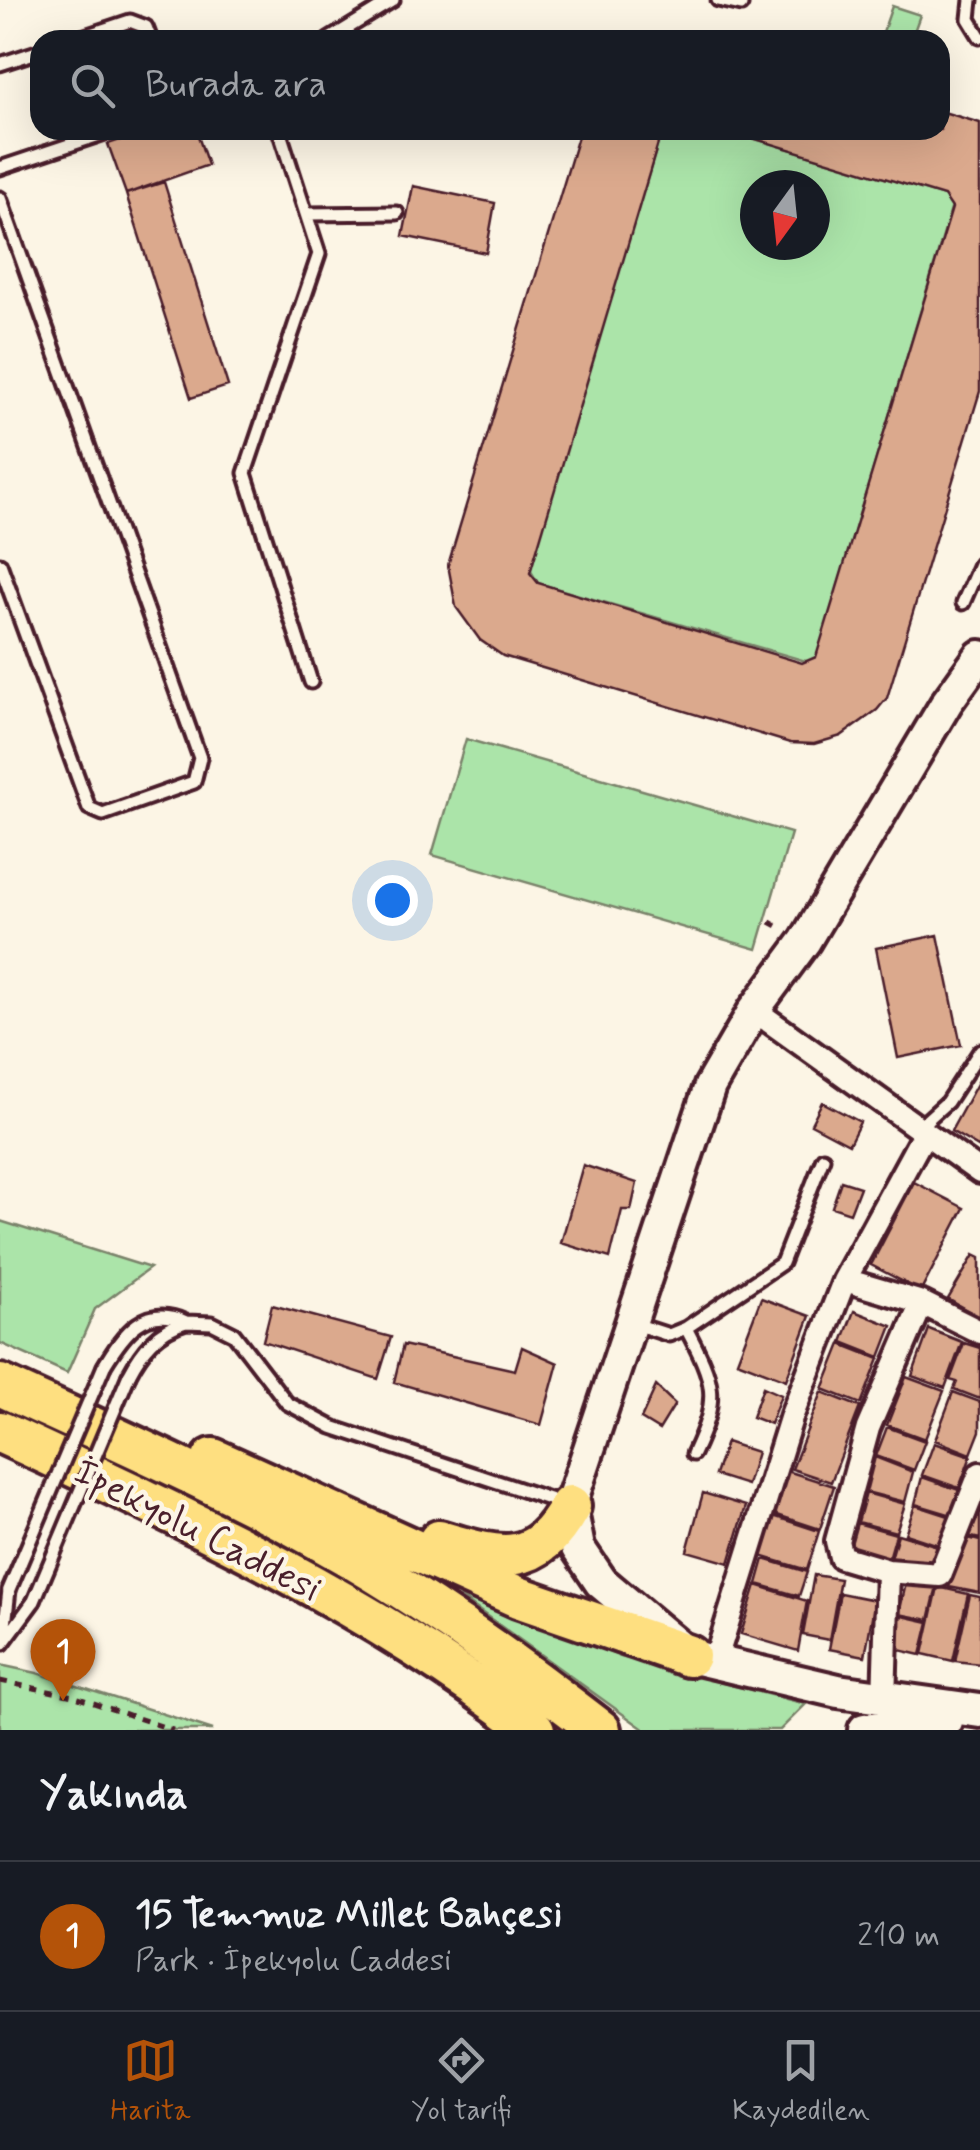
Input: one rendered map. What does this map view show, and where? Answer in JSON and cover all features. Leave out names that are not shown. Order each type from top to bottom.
[{"type":"highway","name":"İpekyolu Caddesi","points":[[0,1385],[61,1413]]},
{"type":"highway","points":[[61,1413],[185,1446],[518,1597],[702,1659]]},
{"type":"highway","points":[[61,1413],[372,1570],[491,1646],[600,1730]]},
{"type":"highway","name":"İpekyolu Caddesi","points":[[0,1432],[177,1513],[393,1631]]},
{"type":"highway","points":[[375,1532],[435,1540],[485,1555],[517,1554],[542,1546],[570,1506]]},
{"type":"highway","points":[[393,1631],[507,1730]]},
{"type":"highway","points":[[393,1631],[534,1730]]},
{"type":"main road","points":[[570,1506],[578,1548],[601,1582],[702,1659],[884,1700],[980,1714]]},
{"type":"main road","points":[[865,1730],[980,1714]]},
{"type":"street","points":[[570,1506],[710,1086],[754,1010],[805,942],[966,686],[980,656]]},
{"type":"street","points":[[754,1010],[980,1172]]},
{"type":"street","points":[[702,1659],[845,1280],[920,1131]]},
{"type":"street","points":[[845,1280],[922,1304],[980,1332]]},
{"type":"street","points":[[922,1304],[868,1428],[837,1540],[840,1556],[888,1571],[940,1575],[980,1474]]},
{"type":"street","points":[[884,1700],[888,1571]]},
{"type":"lane","points":[[344,30],[393,0]]},
{"type":"lane","points":[[718,0],[742,5]]},
{"type":"lane","points":[[971,0],[968,20],[980,37]]},
{"type":"lane","points":[[103,30],[130,21],[147,30]]},
{"type":"lane","points":[[0,64],[30,54]]},
{"type":"lane","points":[[0,168],[84,140]]},
{"type":"lane","points":[[281,140],[319,254],[245,473],[311,682]]},
{"type":"lane","points":[[0,198],[200,758],[194,782],[104,814],[85,803],[0,564]]},
{"type":"lane","points":[[306,214],[397,213]]},
{"type":"lane","points":[[964,603],[980,564]]},
{"type":"lane","points":[[920,1131],[947,1102],[980,1051]]},
{"type":"lane","points":[[630,1322],[669,1335],[686,1328],[782,1263],[823,1158]]},
{"type":"lane","points":[[1,1648],[9,1590],[104,1366],[126,1330],[151,1316],[169,1315],[186,1322]]},
{"type":"lane","points":[[1,1648],[34,1601],[129,1375],[148,1345],[170,1327],[186,1322],[212,1323],[234,1334],[286,1402],[332,1428],[570,1506]]},
{"type":"lane","points":[[686,1328],[713,1392],[712,1414],[693,1454]]},
{"type":"path","points":[[0,1681],[73,1696],[173,1730]]},
{"type":"green space","points":[[892,6],[920,15],[915,30],[884,30]]},
{"type":"green space","points":[[659,140],[759,140],[944,196],[952,206],[817,656],[809,662],[538,583],[529,568]]},
{"type":"green space","points":[[466,739],[791,833],[757,949],[432,855]]},
{"type":"green space","points":[[0,1221],[150,1268],[95,1309],[67,1373],[0,1343]]},
{"type":"green space","points":[[434,1578],[621,1657],[806,1704],[780,1730],[645,1730]]},
{"type":"green space","points":[[0,1665],[37,1673],[213,1730],[0,1730]]},
{"type":"building","points":[[950,114],[980,123],[980,391],[887,698],[877,710],[841,736],[814,744],[790,743],[503,656],[480,640],[456,607],[448,565],[577,140],[659,140],[530,573],[538,583],[802,663],[816,657],[952,208],[944,196],[759,140],[950,140]]},
{"type":"building","points":[[120,140],[199,140],[208,165],[126,194],[108,144]]},
{"type":"building","points":[[164,182],[228,386],[191,398],[126,194]]},
{"type":"building","points":[[413,186],[495,203],[486,253],[403,236]]},
{"type":"building","points":[[938,935],[961,1045],[898,1058],[876,948]]},
{"type":"building","points":[[980,1081],[980,1148],[951,1131]]},
{"type":"building","points":[[822,1102],[860,1122],[849,1144],[811,1124]]},
{"type":"building","points":[[583,1165],[637,1183],[631,1210],[622,1210],[610,1258],[561,1243]]},
{"type":"building","points":[[841,1181],[860,1187],[850,1213],[832,1207]]},
{"type":"building","points":[[914,1182],[964,1208],[921,1291],[871,1265]]},
{"type":"building","points":[[974,1255],[980,1258],[980,1318],[948,1299]]},
{"type":"building","points":[[761,1298],[810,1316],[786,1380],[737,1361]]},
{"type":"building","points":[[272,1305],[391,1337],[378,1379],[263,1341]]},
{"type":"building","points":[[854,1311],[892,1326],[880,1357],[842,1342]]},
{"type":"building","points":[[929,1329],[962,1342],[945,1388],[912,1376]]},
{"type":"building","points":[[964,1343],[980,1348],[980,1399],[954,1389],[957,1382],[950,1380]]},
{"type":"building","points":[[841,1344],[879,1359],[861,1404],[823,1389]]},
{"type":"building","points":[[403,1345],[515,1370],[522,1347],[558,1363],[541,1425],[394,1382]]},
{"type":"building","points":[[906,1377],[944,1391],[925,1439],[887,1425]]},
{"type":"building","points":[[656,1386],[675,1404],[659,1430],[641,1419]]},
{"type":"building","points":[[763,1387],[781,1395],[770,1424],[752,1417]]},
{"type":"building","points":[[822,1392],[860,1407],[831,1482],[792,1469]]},
{"type":"building","points":[[953,1392],[980,1402],[980,1431],[971,1454],[935,1440]]},
{"type":"building","points":[[887,1427],[925,1441],[914,1470],[876,1456]]},
{"type":"building","points":[[726,1442],[757,1452],[747,1485],[715,1475]]},
{"type":"building","points":[[934,1443],[971,1456],[959,1488],[922,1475]]},
{"type":"building","points":[[875,1457],[913,1472],[905,1502],[866,1492]]},
{"type":"building","points":[[784,1470],[834,1486],[820,1529],[771,1513]]},
{"type":"building","points":[[922,1477],[959,1490],[952,1515],[915,1504]]},
{"type":"building","points":[[703,1493],[746,1506],[729,1563],[687,1551]]},
{"type":"building","points":[[866,1493],[905,1504],[896,1532],[858,1522]]},
{"type":"building","points":[[980,1503],[980,1539],[967,1536]]},
{"type":"building","points":[[915,1505],[952,1517],[942,1546],[905,1534]]},
{"type":"building","points":[[770,1515],[819,1531],[807,1570],[757,1555]]},
{"type":"building","points":[[857,1523],[896,1534],[888,1562],[849,1551]]},
{"type":"building","points":[[898,1534],[941,1547],[927,1573],[890,1562]]},
{"type":"building","points":[[964,1537],[980,1541],[980,1593],[949,1587]]},
{"type":"building","points":[[764,1559],[807,1572],[799,1596],[757,1584]]},
{"type":"building","points":[[814,1575],[840,1579],[829,1640],[803,1635]]},
{"type":"building","points":[[907,1579],[937,1586],[929,1620],[899,1614]]},
{"type":"building","points":[[756,1585],[807,1601],[798,1651],[741,1634]]},
{"type":"building","points":[[938,1587],[968,1594],[953,1661],[923,1654]]},
{"type":"building","points":[[840,1593],[875,1600],[865,1656],[829,1649]]},
{"type":"building","points":[[970,1595],[980,1597],[980,1664],[955,1661]]},
{"type":"building","points":[[898,1615],[929,1622],[921,1655],[891,1648]]},
{"type":"place","name":"15 Temmuz Millet Bahçesi","points":[[63,1701]]}]
